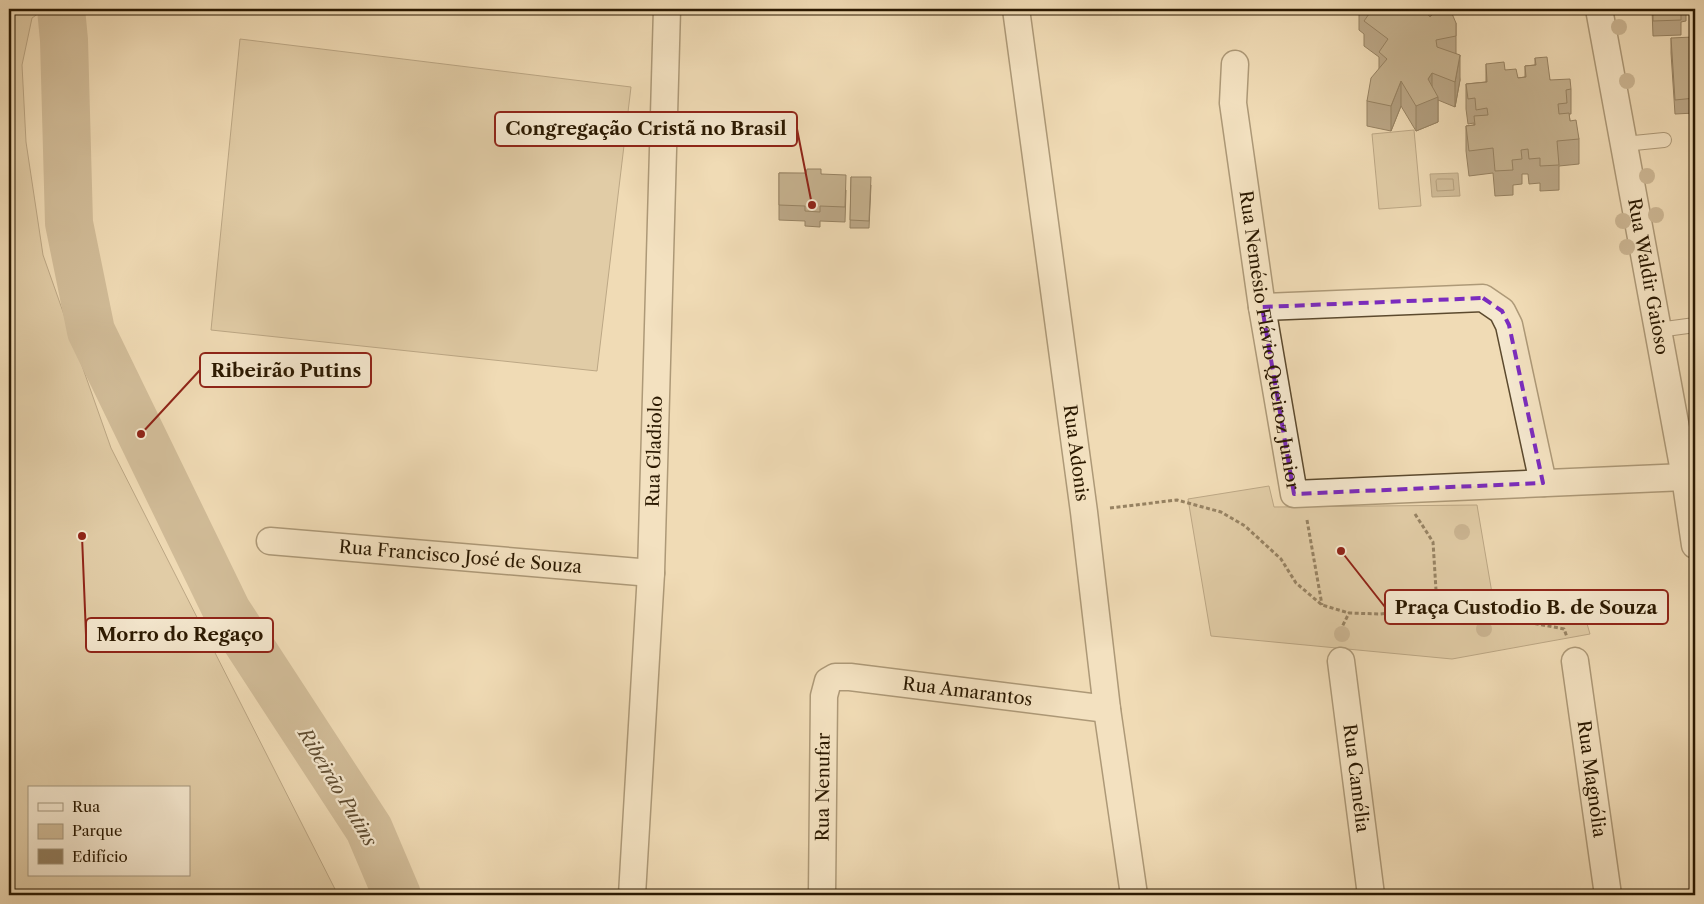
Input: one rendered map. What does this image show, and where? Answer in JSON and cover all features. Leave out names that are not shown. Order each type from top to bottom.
[{"type":"street","name":"Rua Gladiolo","points":[[632,895],[651,573],[667,9]]},
{"type":"street","name":"Rua Adonis","points":[[1016,9],[1084,512],[1107,709],[1134,895]]},
{"type":"street","name":"Rua Waldir Gaioso","points":[[1599,9],[1658,330],[1690,476],[1695,545]]},
{"type":"street","name":"Rua Nemésio Flávio Queiroz Junior","points":[[1235,64],[1233,103],[1262,307],[1294,494],[1690,476]]},
{"type":"street","points":[[1262,307],[1483,298],[1502,311],[1509,325],[1544,483]]},
{"type":"street","name":"Rua Francisco José de Souza","points":[[270,541],[651,573]]},
{"type":"street","name":"Rua Camélia","points":[[1341,661],[1371,895]]},
{"type":"street","name":"Rua Magnólia","points":[[1575,662],[1608,895]]},
{"type":"street","name":"Rua Amarantos","points":[[828,681],[835,678],[850,677],[1107,709]]},
{"type":"street","name":"Rua Nenufar","points":[[822,895],[824,696],[828,681]]},
{"type":"lane","points":[[1624,144],[1664,140]]},
{"type":"lane","points":[[1658,330],[1695,326]]},
{"type":"path","points":[[1399,490],[1433,542],[1436,590],[1448,607]]},
{"type":"path","points":[[1294,494],[1306,519],[1322,605]]},
{"type":"path","points":[[1084,512],[1177,500],[1221,512],[1244,526],[1281,559],[1296,583],[1322,605],[1349,613],[1380,614],[1448,607],[1564,629],[1575,662]]},
{"type":"path","points":[[1341,661],[1336,635],[1349,613]]},
{"type":"highlighted area","points":[[1483,298],[1502,311],[1509,325],[1543,483],[1294,494],[1262,307]]},
{"type":"green space","points":[[9,9],[45,9],[32,18],[22,65],[26,142],[43,255],[111,448],[338,895],[9,895]]},
{"type":"green space","points":[[240,39],[631,87],[597,371],[211,330]]},
{"type":"green space","points":[[1414,130],[1421,206],[1379,209],[1372,134]]},
{"type":"green space","points":[[1269,486],[1274,507],[1477,505],[1493,599],[1579,596],[1590,634],[1452,659],[1211,636],[1188,499]]},
{"type":"water","points":[[1458,173],[1460,196],[1432,197],[1430,174]]},
{"type":"building","points":[[1363,9],[1394,9],[1395,11],[1396,9],[1426,9],[1425,11],[1430,17],[1438,9],[1450,9],[1456,23],[1456,36],[1436,40],[1437,47],[1460,55],[1455,82],[1432,73],[1428,79],[1438,97],[1416,106],[1401,81],[1391,106],[1367,101],[1371,78],[1387,59],[1379,52],[1388,39],[1364,21],[1369,14]]},
{"type":"building","points":[[1653,9],[1681,9],[1681,20],[1653,21]]},
{"type":"building","points":[[1693,37],[1695,48],[1695,98],[1675,100],[1671,38]]},
{"type":"building","points":[[1547,57],[1550,80],[1570,79],[1571,89],[1566,90],[1567,103],[1558,104],[1559,114],[1569,113],[1570,121],[1576,120],[1579,139],[1557,141],[1559,165],[1540,166],[1540,158],[1529,159],[1528,149],[1521,150],[1522,159],[1512,160],[1513,170],[1495,171],[1493,148],[1469,151],[1466,126],[1475,125],[1474,116],[1488,115],[1487,108],[1476,110],[1475,98],[1468,99],[1466,84],[1487,82],[1486,64],[1504,62],[1505,70],[1516,69],[1518,78],[1526,77],[1525,66],[1536,65],[1535,58]]},
{"type":"building","points":[[807,169],[821,169],[821,174],[846,175],[845,207],[820,206],[820,212],[805,211],[805,206],[779,205],[779,173],[806,173]]},
{"type":"building","points":[[851,177],[871,177],[869,221],[850,220]]},
{"type":"waterway","name":"Ribeirão Putins","points":[[61,9],[64,40],[69,223],[91,331],[227,611],[369,829],[397,895]]},
{"type":"place","name":"Congregação Cristã no Brasil","points":[[812,205]]},
{"type":"place","name":"Ribeirão Putins","points":[[141,434]]},
{"type":"place","name":"Morro do Regaço","points":[[82,536]]},
{"type":"place","name":"Praça Custodio B. de Souza","points":[[1341,551]]}]
